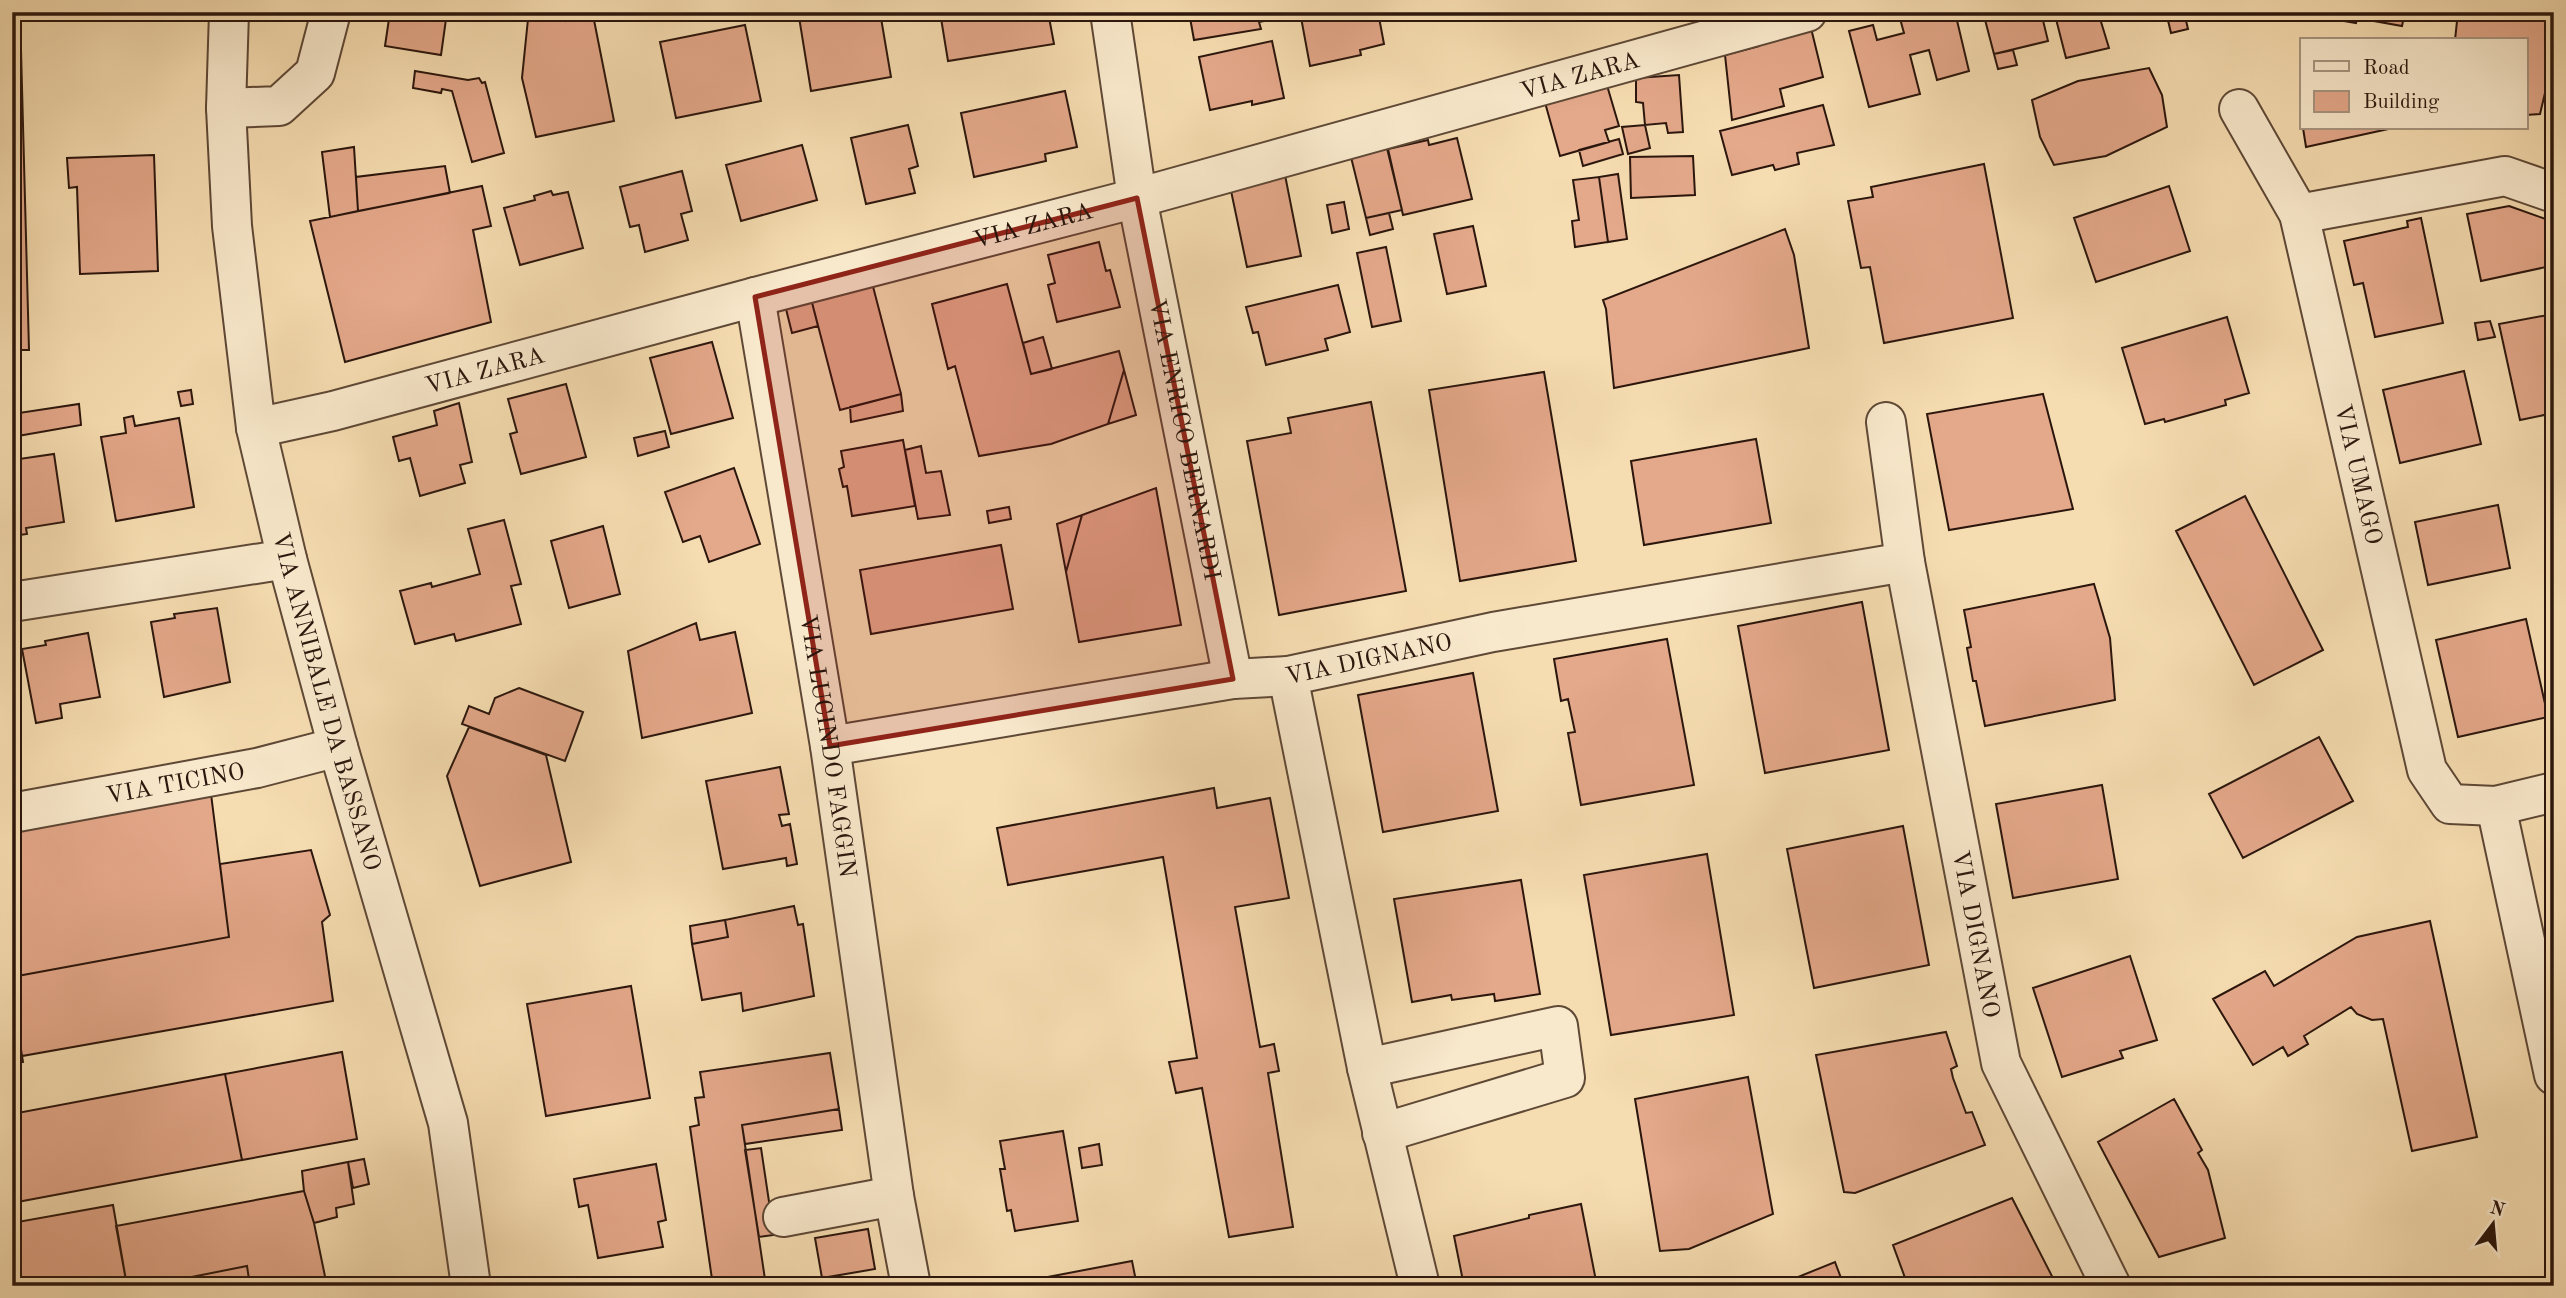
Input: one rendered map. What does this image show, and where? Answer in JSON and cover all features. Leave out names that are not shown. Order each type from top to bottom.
[{"type":"street","name":"VIA ANNIBALE DA BASSANO","points":[[229,12],[226,108],[232,226],[256,428],[338,747],[447,1124],[471,1286]]},
{"type":"street","points":[[226,108],[279,106],[315,73],[331,12]]},
{"type":"street","name":"VIA ENRICO BERNARDI","points":[[1110,12],[1138,198],[1233,679]]},
{"type":"street","name":"VIA ZARA","points":[[256,428],[333,411],[755,297],[1138,198],[1807,12]]},
{"type":"street","name":"VIA UMAGO","points":[[2239,109],[2300,214],[2427,770],[2450,804],[2496,806]]},
{"type":"street","points":[[2300,214],[2505,176],[2554,194]]},
{"type":"street","name":"VIA LUCINDO FAGGIN","points":[[755,297],[830,746],[894,1196],[911,1286]]},
{"type":"street","name":"VIA DIGNANO","points":[[1886,422],[1905,562],[2001,1063],[2110,1286]]},
{"type":"street","points":[[12,602],[288,559]]},
{"type":"street","name":"VIA DIGNANO","points":[[830,746],[1233,679],[1288,676],[1493,632],[1905,562]]},
{"type":"street","points":[[1288,676],[1367,1068],[1420,1286]]},
{"type":"street","name":"VIA TICINO","points":[[12,813],[257,768],[338,747]]},
{"type":"street","points":[[2554,792],[2496,806],[2554,1075]]},
{"type":"street","points":[[1367,1068],[1558,1026],[1565,1078],[1382,1133]]},
{"type":"street","points":[[783,1217],[894,1196]]},
{"type":"highlighted area","points":[[1137,198],[1233,679],[830,746],[755,297]]},
{"type":"building","points":[[12,12],[20,12],[29,350],[12,350]]},
{"type":"building","points":[[390,12],[447,12],[441,55],[385,46]]},
{"type":"building","points":[[564,12],[566,21],[593,15],[614,121],[536,137],[522,78],[528,19]]},
{"type":"building","points":[[824,12],[880,12],[891,77],[811,91],[799,17]]},
{"type":"building","points":[[940,12],[1048,12],[1054,44],[948,61]]},
{"type":"building","points":[[1189,12],[1279,12],[1280,18],[1259,22],[1261,29],[1194,40]]},
{"type":"building","points":[[1300,12],[1378,12],[1384,44],[1360,50],[1361,55],[1310,66]]},
{"type":"building","points":[[1526,12],[1570,12],[1527,19]]},
{"type":"building","points":[[1908,12],[1955,12],[1969,71],[1937,80],[1929,50],[1910,55],[1920,94],[1869,107],[1849,31],[1873,25],[1877,40],[1904,33],[1899,15]]},
{"type":"building","points":[[1983,12],[2041,12],[2048,41],[1994,54]]},
{"type":"building","points":[[2098,12],[2109,48],[2066,58],[2056,19]]},
{"type":"building","points":[[2166,12],[2184,12],[2188,29],[2171,33]]},
{"type":"building","points":[[2310,12],[2405,12],[2402,26],[2357,18],[2356,23],[2309,15]]},
{"type":"building","points":[[2458,12],[2537,12],[2554,18],[2554,55],[2540,114],[2528,115],[2528,38],[2455,38]]},
{"type":"building","points":[[1810,24],[1823,77],[1780,89],[1784,106],[1732,120],[1725,55],[1759,46],[1757,38]]},
{"type":"building","points":[[745,25],[761,101],[676,118],[660,42]]},
{"type":"building","points":[[1272,41],[1284,98],[1252,105],[1252,101],[1210,110],[1199,57]]},
{"type":"building","points":[[2013,50],[2017,65],[1998,69],[1994,54]]},
{"type":"building","points":[[2149,68],[2162,95],[2167,127],[2106,156],[2054,165],[2040,137],[2032,100],[2078,81]]},
{"type":"building","points":[[415,71],[468,80],[479,78],[482,83],[485,82],[504,153],[472,162],[452,91],[442,89],[441,93],[413,88]]},
{"type":"building","points":[[1679,75],[1683,132],[1668,133],[1666,123],[1645,125],[1643,103],[1636,102],[1636,78]]},
{"type":"building","points":[[1606,82],[1619,126],[1605,130],[1609,142],[1560,156],[1544,99]]},
{"type":"building","points":[[1065,91],[1077,147],[1045,154],[1046,161],[974,177],[961,113]]},
{"type":"building","points":[[1823,105],[1834,145],[1797,153],[1799,164],[1775,170],[1773,165],[1732,175],[1720,131]]},
{"type":"building","points":[[908,125],[918,166],[909,169],[915,193],[866,204],[851,138]]},
{"type":"building","points":[[1645,125],[1650,148],[1628,154],[1622,127]]},
{"type":"building","points":[[2303,130],[2384,130],[2306,147]]},
{"type":"building","points":[[1457,138],[1472,199],[1403,215],[1388,149],[1428,140],[1429,145]]},
{"type":"building","points":[[1619,139],[1623,154],[1583,166],[1579,150]]},
{"type":"building","points":[[1386,144],[1402,210],[1366,218],[1350,153]]},
{"type":"building","points":[[802,145],[817,200],[741,221],[726,165]]},
{"type":"building","points":[[354,147],[358,211],[330,217],[322,152]]},
{"type":"building","points":[[154,155],[158,271],[80,274],[77,187],[69,188],[67,158]]},
{"type":"building","points":[[1693,156],[1695,195],[1631,198],[1630,157]]},
{"type":"building","points":[[1984,164],[2013,318],[1884,343],[1870,267],[1861,268],[1848,201],[1873,197],[1871,187]]},
{"type":"building","points":[[445,166],[450,193],[358,211],[356,177]]},
{"type":"building","points":[[682,171],[692,211],[681,214],[688,240],[645,252],[639,225],[630,227],[620,187]]},
{"type":"building","points":[[1618,174],[1627,239],[1608,242],[1599,177]]},
{"type":"building","points":[[1285,175],[1301,256],[1247,267],[1230,186]]},
{"type":"building","points":[[1599,177],[1608,242],[1575,247],[1572,221],[1579,220],[1573,180]]},
{"type":"building","points":[[482,186],[491,226],[473,230],[491,322],[345,362],[310,221]]},
{"type":"building","points":[[2169,186],[2190,251],[2096,282],[2074,218]]},
{"type":"building","points":[[551,191],[553,195],[568,192],[583,248],[520,265],[504,208],[535,200],[534,196]]},
{"type":"building","points":[[1344,202],[1349,229],[1332,233],[1327,205]]},
{"type":"building","points":[[2509,206],[2554,222],[2554,270],[2546,267],[2481,281],[2467,214]]},
{"type":"building","points":[[1389,213],[1393,229],[1370,235],[1366,218]]},
{"type":"building","points":[[2421,218],[2443,323],[2375,337],[2363,283],[2354,285],[2344,241],[2408,227],[2407,221]]},
{"type":"building","points":[[1473,226],[1486,286],[1447,294],[1434,234]]},
{"type":"building","points":[[1785,229],[1794,255],[1809,348],[1614,388],[1603,300]]},
{"type":"building","points":[[1099,242],[1106,271],[1110,270],[1120,307],[1057,322],[1048,285],[1055,283],[1048,255]]},
{"type":"building","points":[[1386,247],[1401,321],[1372,327],[1357,253]]},
{"type":"building","points":[[870,275],[901,394],[840,410],[809,291]]},
{"type":"building","points":[[1007,284],[1031,374],[1119,351],[1124,370],[1108,424],[1051,444],[979,456],[955,366],[948,369],[932,304]]},
{"type":"building","points":[[1338,285],[1350,332],[1325,339],[1328,350],[1266,365],[1258,332],[1253,333],[1246,307]]},
{"type":"building","points":[[809,291],[818,326],[792,333],[783,297]]},
{"type":"building","points":[[2548,315],[2554,317],[2554,413],[2520,420],[2499,324]]},
{"type":"building","points":[[2227,317],[2249,393],[2225,400],[2226,405],[2165,422],[2164,419],[2145,424],[2122,348]]},
{"type":"building","points":[[2490,321],[2495,337],[2478,340],[2475,323]]},
{"type":"building","points":[[1043,337],[1052,369],[1031,374],[1023,343]]},
{"type":"building","points":[[712,342],[733,418],[671,434],[650,358]]},
{"type":"building","points":[[1124,370],[1136,415],[1108,424]]},
{"type":"building","points":[[2464,371],[2481,444],[2400,463],[2383,390]]},
{"type":"building","points":[[1544,372],[1576,561],[1460,581],[1429,390]]},
{"type":"building","points":[[566,384],[586,457],[521,474],[510,434],[517,432],[508,399]]},
{"type":"building","points":[[191,390],[193,404],[181,406],[178,392]]},
{"type":"building","points":[[901,394],[903,411],[851,422],[850,407]]},
{"type":"building","points":[[2043,394],[2073,509],[1949,530],[1927,414]]},
{"type":"building","points":[[1371,402],[1406,591],[1279,615],[1247,441],[1291,433],[1288,418]]},
{"type":"building","points":[[459,403],[472,462],[460,465],[465,483],[420,496],[410,458],[399,461],[393,437],[437,425],[434,411]]},
{"type":"building","points":[[79,404],[81,425],[12,437],[12,414]]},
{"type":"building","points":[[133,416],[135,426],[179,418],[194,507],[116,521],[101,437],[126,433],[124,418]]},
{"type":"building","points":[[665,431],[669,447],[638,456],[634,438]]},
{"type":"building","points":[[1756,439],[1771,523],[1644,545],[1631,461]]},
{"type":"building","points":[[903,440],[915,506],[852,516],[847,486],[843,487],[839,469],[844,467],[841,451]]},
{"type":"building","points":[[921,446],[926,473],[941,471],[950,515],[918,519],[905,450]]},
{"type":"building","points":[[54,454],[64,522],[26,528],[27,534],[12,536],[12,460]]},
{"type":"building","points":[[734,468],[760,544],[709,562],[700,536],[683,542],[665,492]]},
{"type":"building","points":[[1156,488],[1181,625],[1079,642],[1066,572],[1082,515]]},
{"type":"building","points":[[2245,496],[2323,650],[2254,685],[2176,531]]},
{"type":"building","points":[[2498,505],[2510,568],[2428,585],[2415,522]]},
{"type":"building","points":[[1009,507],[1011,519],[989,523],[987,511]]},
{"type":"building","points":[[1082,515],[1066,572],[1057,524]]},
{"type":"building","points":[[504,520],[521,584],[511,586],[521,624],[456,641],[454,634],[415,644],[400,591],[431,583],[432,587],[480,574],[468,529]]},
{"type":"building","points":[[603,526],[620,594],[569,608],[551,541]]},
{"type":"building","points":[[1001,545],[1013,609],[871,634],[860,570]]},
{"type":"building","points":[[2094,584],[2110,638],[2115,700],[1985,726],[1967,648],[1971,647],[1964,610]]},
{"type":"building","points":[[1862,602],[1889,750],[1765,773],[1738,626]]},
{"type":"building","points":[[217,608],[230,682],[164,697],[151,622],[175,618],[174,614]]},
{"type":"building","points":[[2526,619],[2548,717],[2458,737],[2436,640]]},
{"type":"building","points":[[696,623],[700,640],[735,632],[752,713],[642,738],[628,651]]},
{"type":"building","points":[[88,633],[100,697],[60,704],[62,718],[36,723],[22,649],[46,645],[45,641]]},
{"type":"building","points":[[1667,639],[1694,785],[1581,805],[1568,733],[1575,732],[1568,699],[1561,701],[1554,659]]},
{"type":"building","points":[[1473,673],[1498,811],[1383,832],[1358,695]]},
{"type":"building","points":[[519,688],[583,712],[565,761],[462,724],[469,706],[489,714],[495,698]]},
{"type":"building","points":[[469,727],[546,755],[571,862],[480,886],[447,776]]},
{"type":"building","points":[[2319,737],[2353,801],[2243,858],[2209,794]]},
{"type":"building","points":[[780,767],[789,814],[779,815],[782,826],[790,824],[797,864],[787,866],[786,858],[723,869],[706,781]]},
{"type":"building","points":[[209,778],[229,937],[12,977],[12,817]]},
{"type":"building","points":[[2102,785],[2118,879],[2013,898],[1996,804]]},
{"type":"building","points":[[1214,788],[1217,808],[1270,798],[1289,898],[1235,907],[1260,1047],[1274,1044],[1279,1071],[1268,1073],[1293,1227],[1229,1237],[1202,1088],[1176,1093],[1169,1062],[1197,1058],[1163,857],[1008,885],[997,828]]},
{"type":"building","points":[[1903,826],[1929,965],[1814,988],[1787,849]]},
{"type":"building","points":[[2554,839],[2554,877],[2546,840]]},
{"type":"building","points":[[311,850],[330,915],[322,922],[333,1001],[22,1056],[12,977],[229,937],[220,864]]},
{"type":"building","points":[[1707,854],[1734,1015],[1611,1035],[1584,875]]},
{"type":"building","points":[[1521,880],[1540,994],[1495,1001],[1494,994],[1452,1000],[1451,995],[1412,1002],[1394,899]]},
{"type":"building","points":[[794,906],[798,925],[803,924],[814,996],[743,1011],[741,993],[702,1000],[692,944],[728,937],[725,920]]},
{"type":"building","points":[[725,920],[728,937],[692,944],[690,926]]},
{"type":"building","points":[[2430,921],[2477,1137],[2412,1151],[2383,1019],[2372,1020],[2357,1014],[2351,1007],[2304,1036],[2308,1044],[2288,1056],[2283,1047],[2253,1065],[2213,999],[2265,971],[2274,986],[2357,937]]},
{"type":"building","points":[[2130,956],[2157,1040],[2120,1051],[2123,1058],[2062,1077],[2033,988]]},
{"type":"building","points":[[631,986],[650,1098],[546,1116],[527,1004]]},
{"type":"building","points":[[12,993],[23,1062],[12,1064]]},
{"type":"building","points":[[1946,1032],[1957,1066],[1951,1069],[1953,1078],[1966,1113],[1972,1112],[1985,1145],[1855,1193],[1844,1192],[1816,1055]]},
{"type":"building","points":[[342,1052],[357,1139],[242,1160],[225,1074]]},
{"type":"building","points":[[830,1053],[839,1109],[742,1125],[766,1286],[713,1286],[690,1127],[699,1125],[695,1098],[704,1097],[700,1072]]},
{"type":"building","points":[[225,1074],[242,1160],[12,1203],[12,1114]]},
{"type":"building","points":[[1748,1077],[1773,1214],[1689,1249],[1660,1251],[1635,1099]]},
{"type":"building","points":[[2174,1099],[2202,1150],[2198,1153],[2208,1170],[2225,1238],[2159,1257],[2098,1142]]},
{"type":"building","points":[[839,1109],[842,1130],[745,1144],[742,1125]]},
{"type":"building","points":[[1063,1131],[1078,1221],[1015,1231],[1011,1210],[1007,1211],[1000,1169],[1005,1169],[1000,1141]]},
{"type":"building","points":[[1099,1144],[1102,1165],[1082,1168],[1079,1148]]},
{"type":"building","points":[[761,1148],[774,1235],[759,1237],[745,1150]]},
{"type":"building","points":[[364,1159],[369,1184],[353,1188],[348,1162]]},
{"type":"building","points":[[348,1162],[354,1204],[336,1208],[337,1217],[314,1223],[304,1191],[302,1171]]},
{"type":"building","points":[[656,1164],[666,1220],[658,1222],[663,1247],[598,1258],[588,1205],[579,1207],[574,1179]]},
{"type":"building","points":[[304,1191],[314,1223],[327,1286],[250,1286],[247,1266],[146,1286],[127,1286],[116,1226]]},
{"type":"building","points":[[2012,1198],[2057,1286],[1908,1286],[1893,1245]]},
{"type":"building","points":[[1581,1204],[1597,1286],[1464,1286],[1454,1236]]},
{"type":"building","points":[[113,1205],[127,1286],[12,1286],[12,1223]]},
{"type":"building","points":[[868,1229],[875,1269],[822,1278],[815,1238]]},
{"type":"building","points":[[1132,1261],[1137,1286],[1000,1286]]},
{"type":"building","points":[[1835,1262],[1844,1286],[1776,1286]]},
{"type":"building","points":[[247,1266],[250,1286],[146,1286]]},
{"type":"building","points":[[1350,1278],[1351,1286],[1303,1286]]}]
